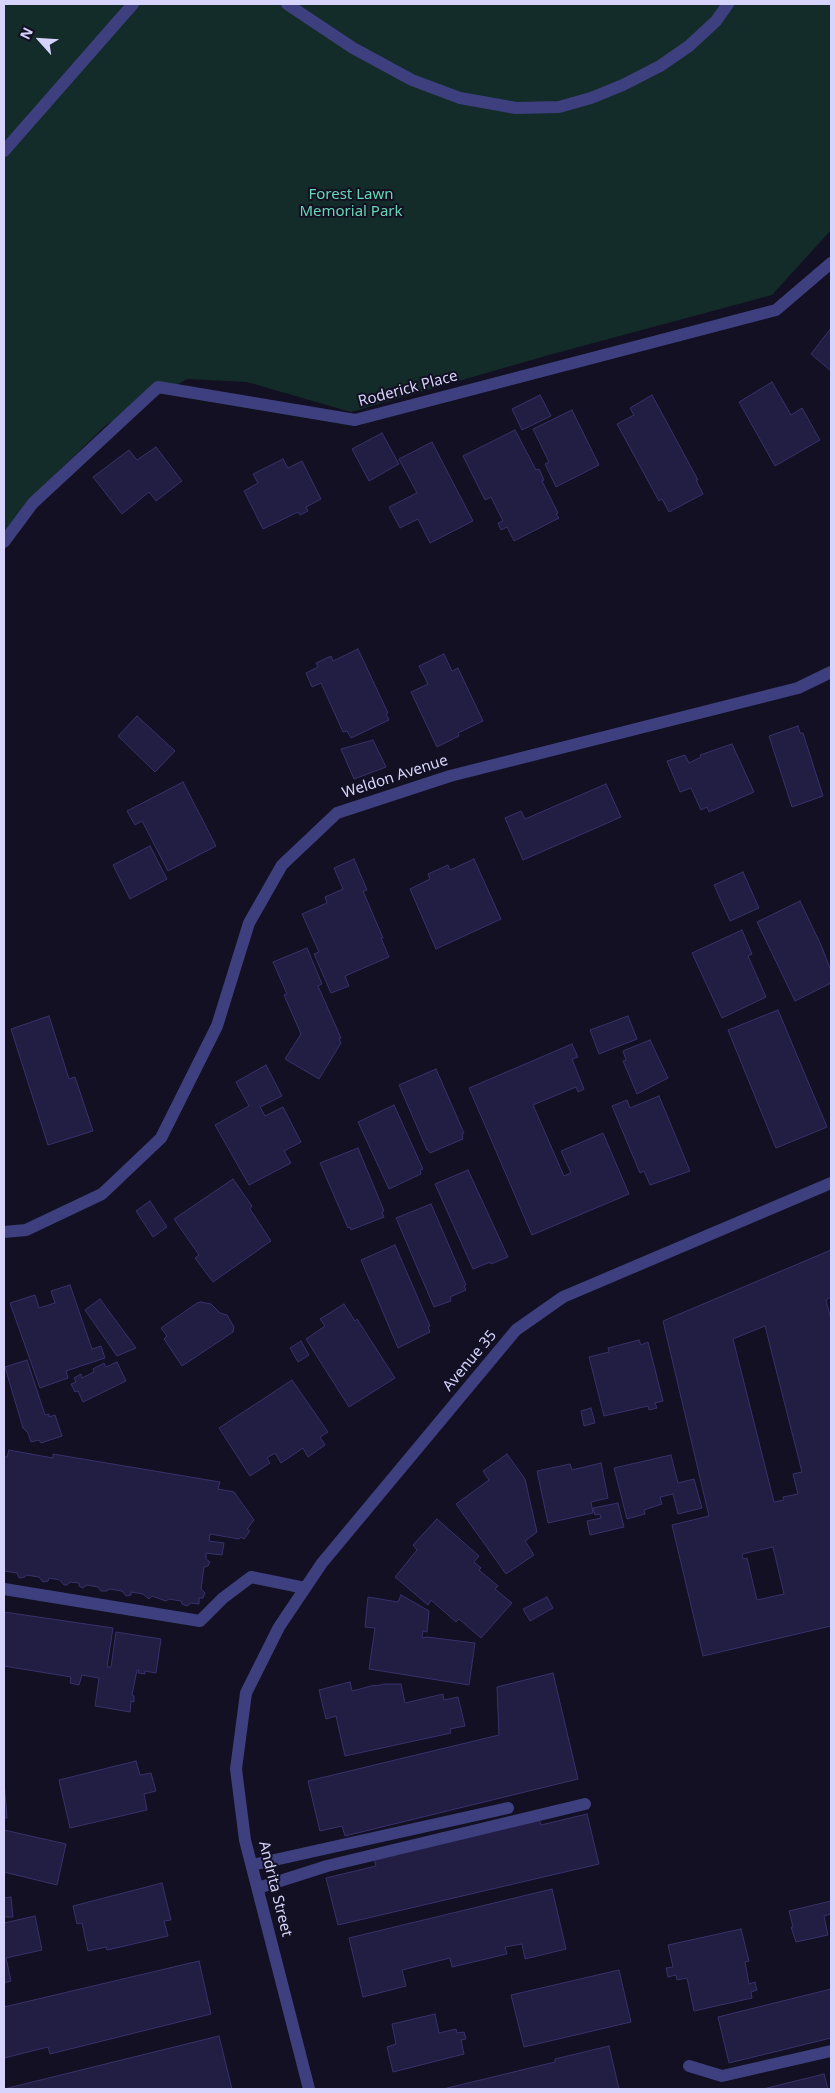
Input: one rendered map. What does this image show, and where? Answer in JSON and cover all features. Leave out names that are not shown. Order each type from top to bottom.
[{"type":"street","points":[[4,151],[134,4]]},
{"type":"street","points":[[287,4],[353,48],[412,80],[460,98],[516,108],[559,107],[591,98],[623,85],[660,66],[689,46],[716,21],[728,4]]},
{"type":"street","name":"Roderick Place","points":[[4,542],[33,503],[158,387],[355,420],[776,310],[831,263]]},
{"type":"street","name":"Weldon Avenue","points":[[4,1232],[26,1230],[102,1194],[161,1138],[217,1026],[248,923],[282,865],[337,814],[450,776],[798,688],[831,672]]},
{"type":"street","name":"Avenue 35","points":[[246,1693],[279,1627],[322,1562],[516,1330],[563,1297],[831,1183]]},
{"type":"street","points":[[4,1589],[200,1622],[224,1598],[250,1577],[305,1588]]},
{"type":"street","name":"Andrita Street","points":[[246,1693],[236,1769],[246,1840],[309,2089]]},
{"type":"street","points":[[258,1888],[327,1866],[586,1804]]},
{"type":"street","points":[[252,1865],[508,1808]]},
{"type":"street","points":[[689,2066],[722,2076],[831,2051]]},
{"type":"green space","name":"Forest Lawn Memorial Park","points":[[4,4],[831,4],[831,230],[772,295],[549,355],[351,412],[247,382],[187,379],[106,425],[39,490],[4,543]]},
{"type":"building","points":[[831,328],[831,371],[811,354]]},
{"type":"building","points":[[772,382],[791,415],[802,408],[820,440],[775,466],[739,402]]},
{"type":"building","points":[[540,395],[551,416],[522,430],[512,409]]},
{"type":"building","points":[[652,395],[698,480],[696,480],[703,494],[669,512],[662,499],[659,501],[617,424],[634,415],[630,408]]},
{"type":"building","points":[[572,410],[599,465],[556,487],[545,464],[549,462],[533,429]]},
{"type":"building","points":[[515,430],[536,470],[539,469],[544,480],[542,481],[559,518],[514,541],[507,527],[501,530],[498,523],[503,521],[491,497],[485,500],[463,456]]},
{"type":"building","points":[[382,433],[399,464],[369,481],[352,449]]},
{"type":"building","points":[[432,442],[473,521],[430,543],[418,519],[400,528],[389,507],[417,493],[399,459]]},
{"type":"building","points":[[156,447],[182,481],[156,501],[149,492],[122,514],[93,477],[129,450],[137,460]]},
{"type":"building","points":[[283,459],[288,468],[302,461],[321,499],[306,507],[308,511],[300,515],[298,512],[263,529],[244,491],[258,483],[253,474]]},
{"type":"building","points":[[358,649],[388,713],[386,714],[389,720],[351,738],[347,731],[343,732],[321,683],[312,687],[306,673],[318,667],[316,663],[331,656],[333,661]]},
{"type":"building","points":[[444,654],[452,671],[458,668],[483,721],[458,733],[459,736],[437,747],[411,692],[428,684],[419,666]]},
{"type":"building","points":[[137,716],[175,751],[155,772],[118,736]]},
{"type":"building","points":[[798,726],[800,733],[803,733],[823,796],[792,807],[769,736]]},
{"type":"building","points":[[373,740],[386,767],[354,779],[341,749]]},
{"type":"building","points":[[732,744],[754,792],[709,812],[707,807],[701,810],[691,788],[680,792],[667,761],[685,755],[689,763],[701,757],[700,755]]},
{"type":"building","points":[[183,782],[216,846],[168,871],[142,821],[135,825],[127,811]]},
{"type":"building","points":[[606,784],[621,817],[523,860],[505,818],[521,811],[525,819]]},
{"type":"building","points":[[150,846],[167,879],[130,899],[113,865]]},
{"type":"building","points":[[354,859],[367,890],[363,891],[389,957],[345,976],[349,986],[331,993],[314,954],[319,952],[302,914],[327,903],[325,897],[343,889],[334,868]]},
{"type":"building","points":[[474,859],[501,919],[436,949],[410,889],[430,879],[428,874],[448,865],[450,870]]},
{"type":"building","points":[[743,872],[759,908],[730,921],[714,885]]},
{"type":"building","points":[[800,901],[831,971],[831,983],[795,1001],[757,922]]},
{"type":"building","points":[[742,930],[752,954],[748,956],[766,997],[722,1018],[692,953]]},
{"type":"building","points":[[307,948],[322,984],[318,986],[341,1038],[339,1039],[341,1043],[319,1079],[285,1059],[301,1034],[284,995],[287,994],[273,962]]},
{"type":"building","points":[[778,1010],[827,1127],[776,1148],[728,1030]]},
{"type":"building","points":[[49,1016],[69,1079],[75,1077],[93,1131],[48,1145],[11,1029]]},
{"type":"building","points":[[628,1016],[637,1039],[599,1054],[590,1030]]},
{"type":"building","points":[[650,1040],[668,1078],[637,1094],[623,1061],[626,1060],[623,1051]]},
{"type":"building","points":[[572,1044],[578,1057],[572,1059],[584,1089],[578,1092],[576,1087],[533,1105],[564,1176],[571,1173],[561,1151],[603,1133],[629,1194],[532,1235],[469,1088]]},
{"type":"building","points":[[266,1065],[282,1096],[260,1107],[265,1116],[283,1107],[301,1142],[284,1151],[291,1163],[249,1185],[215,1125],[249,1106],[236,1082]]},
{"type":"building","points":[[436,1069],[464,1133],[462,1134],[463,1139],[430,1153],[399,1085]]},
{"type":"building","points":[[659,1096],[690,1171],[650,1185],[644,1171],[640,1173],[612,1106],[627,1100],[630,1108]]},
{"type":"building","points":[[394,1105],[423,1169],[420,1170],[421,1174],[389,1189],[358,1122]]},
{"type":"building","points":[[358,1148],[384,1211],[382,1212],[384,1217],[351,1230],[350,1227],[348,1228],[320,1163]]},
{"type":"building","points":[[468,1170],[508,1257],[473,1269],[435,1184]]},
{"type":"building","points":[[233,1179],[252,1206],[250,1209],[271,1241],[213,1282],[195,1258],[199,1255],[174,1219]]},
{"type":"building","points":[[150,1201],[167,1227],[153,1237],[136,1211]]},
{"type":"building","points":[[431,1204],[466,1285],[464,1286],[466,1290],[450,1297],[451,1301],[434,1307],[396,1218]]},
{"type":"building","points":[[395,1245],[430,1326],[428,1327],[430,1332],[398,1348],[361,1260]]},
{"type":"building","points":[[831,1250],[831,1297],[826,1300],[831,1320],[831,1626],[703,1656],[672,1525],[709,1516],[663,1321]],"holes":[[[765,1326],[802,1472],[793,1474],[798,1494],[783,1497],[784,1500],[774,1502],[733,1339]],[[773,1547],[784,1594],[757,1600],[747,1558],[743,1559],[742,1554]]]},
{"type":"building","points":[[70,1285],[92,1349],[101,1346],[105,1358],[66,1371],[68,1378],[40,1388],[10,1303],[35,1295],[39,1308],[55,1303],[51,1291]]},
{"type":"building","points":[[100,1299],[136,1348],[117,1356],[85,1310]]},
{"type":"building","points":[[201,1302],[211,1304],[220,1313],[227,1315],[234,1327],[233,1332],[182,1366],[164,1339],[167,1336],[161,1328]]},
{"type":"building","points":[[344,1304],[355,1321],[357,1319],[395,1378],[349,1407],[306,1339],[325,1326],[320,1319]]},
{"type":"building","points":[[639,1340],[641,1345],[648,1342],[663,1401],[655,1403],[657,1408],[649,1410],[648,1406],[604,1416],[589,1357],[609,1352],[608,1348]]},
{"type":"building","points":[[301,1341],[309,1355],[298,1362],[290,1348]]},
{"type":"building","points":[[27,1360],[45,1415],[49,1414],[49,1417],[55,1415],[62,1436],[41,1443],[39,1440],[31,1442],[28,1433],[23,1428],[5,1367]]},
{"type":"building","points":[[117,1362],[126,1381],[83,1402],[78,1391],[75,1392],[71,1384],[76,1382],[74,1378],[81,1374],[82,1378],[94,1372],[93,1369],[104,1363],[106,1367]]},
{"type":"building","points":[[292,1380],[328,1432],[320,1437],[325,1445],[308,1457],[303,1448],[281,1463],[275,1453],[267,1458],[270,1463],[250,1476],[219,1428]]},
{"type":"building","points":[[591,1408],[595,1423],[584,1426],[581,1411]]},
{"type":"building","points":[[9,1450],[53,1458],[53,1454],[220,1482],[218,1489],[234,1492],[254,1520],[247,1529],[250,1531],[244,1539],[241,1537],[239,1539],[210,1534],[209,1541],[224,1543],[222,1555],[206,1553],[206,1559],[210,1562],[208,1566],[204,1567],[201,1589],[205,1593],[203,1598],[199,1598],[199,1604],[191,1603],[187,1606],[182,1604],[181,1601],[169,1599],[166,1601],[152,1596],[149,1599],[143,1594],[131,1592],[131,1595],[126,1596],[122,1591],[109,1589],[101,1591],[98,1587],[87,1585],[83,1588],[79,1586],[79,1583],[70,1582],[64,1585],[60,1580],[49,1578],[48,1581],[43,1582],[39,1577],[26,1575],[19,1578],[17,1573],[4,1571],[4,1457],[7,1457]]},
{"type":"building","points":[[507,1454],[525,1479],[537,1532],[525,1541],[534,1555],[506,1574],[456,1504],[489,1480],[483,1471]]},
{"type":"building","points":[[671,1455],[678,1483],[694,1479],[702,1508],[678,1514],[673,1494],[660,1497],[662,1504],[644,1510],[645,1514],[627,1519],[614,1468]]},
{"type":"building","points":[[601,1463],[608,1498],[591,1502],[593,1513],[548,1523],[537,1471],[570,1464],[572,1470]]},
{"type":"building","points":[[618,1503],[624,1527],[590,1535],[587,1521],[601,1518],[600,1514],[595,1515],[593,1508]]},
{"type":"building","points":[[437,1519],[479,1556],[474,1562],[481,1568],[479,1570],[498,1586],[495,1589],[512,1603],[481,1638],[459,1619],[456,1622],[431,1600],[428,1605],[395,1577],[417,1550],[413,1545]]},
{"type":"building","points":[[401,1595],[429,1611],[427,1632],[423,1631],[422,1638],[475,1643],[469,1685],[369,1669],[375,1628],[365,1627],[368,1597],[398,1602]]},
{"type":"building","points":[[547,1597],[553,1608],[530,1621],[523,1609]]},
{"type":"building","points":[[4,1612],[113,1628],[107,1667],[111,1667],[116,1632],[161,1639],[156,1673],[145,1671],[145,1674],[138,1673],[139,1670],[137,1670],[132,1695],[134,1696],[134,1702],[131,1701],[130,1712],[95,1706],[99,1678],[82,1675],[79,1685],[70,1683],[71,1677],[4,1666]]},
{"type":"building","points":[[553,1673],[578,1779],[345,1836],[342,1826],[320,1831],[308,1781],[499,1735],[497,1687]]},
{"type":"building","points":[[350,1682],[352,1691],[375,1685],[401,1684],[405,1703],[443,1694],[444,1700],[458,1697],[465,1726],[450,1729],[451,1733],[345,1756],[336,1716],[326,1719],[319,1690]]},
{"type":"building","points":[[136,1761],[140,1775],[151,1773],[156,1791],[144,1794],[147,1810],[70,1828],[59,1780]]},
{"type":"building","points":[[4,1781],[7,1818],[4,1818]]},
{"type":"building","points":[[587,1814],[599,1864],[338,1925],[326,1878],[376,1866],[374,1859],[539,1819],[541,1825]]},
{"type":"building","points":[[4,1830],[66,1844],[57,1885],[4,1872]]},
{"type":"building","points":[[162,1883],[171,1920],[164,1921],[168,1936],[107,1950],[106,1947],[88,1951],[82,1923],[77,1924],[73,1906]]},
{"type":"building","points":[[552,1889],[566,1949],[525,1959],[522,1944],[505,1947],[507,1954],[452,1967],[450,1958],[402,1970],[406,1986],[363,1997],[349,1938]]},
{"type":"building","points":[[11,1897],[13,1917],[4,1917],[4,1898]]},
{"type":"building","points":[[831,1901],[831,1914],[824,1916],[828,1935],[796,1942],[791,1927],[793,1927],[789,1911]]},
{"type":"building","points":[[35,1916],[42,1950],[6,1958],[11,1981],[4,1983],[4,1923]]},
{"type":"building","points":[[741,1929],[749,1961],[745,1962],[749,1984],[755,1982],[757,1990],[751,1992],[752,1998],[694,2011],[687,1978],[677,1980],[676,1975],[668,1977],[666,1968],[673,1967],[668,1945]]},
{"type":"building","points":[[199,1961],[211,2014],[50,2054],[48,2047],[4,2058],[4,2007]]},
{"type":"building","points":[[619,1970],[631,2022],[524,2047],[511,1995]]},
{"type":"building","points":[[831,1989],[831,2038],[729,2063],[718,2017]]},
{"type":"building","points":[[435,2014],[439,2033],[456,2029],[457,2033],[464,2032],[466,2039],[461,2040],[464,2054],[393,2072],[387,2047],[396,2044],[392,2024]]},
{"type":"building","points":[[219,2036],[232,2089],[4,2089]]},
{"type":"building","points":[[609,2046],[619,2089],[443,2089],[555,2062],[555,2059]]},
{"type":"building","points":[[824,2074],[828,2089],[763,2089]]}]
